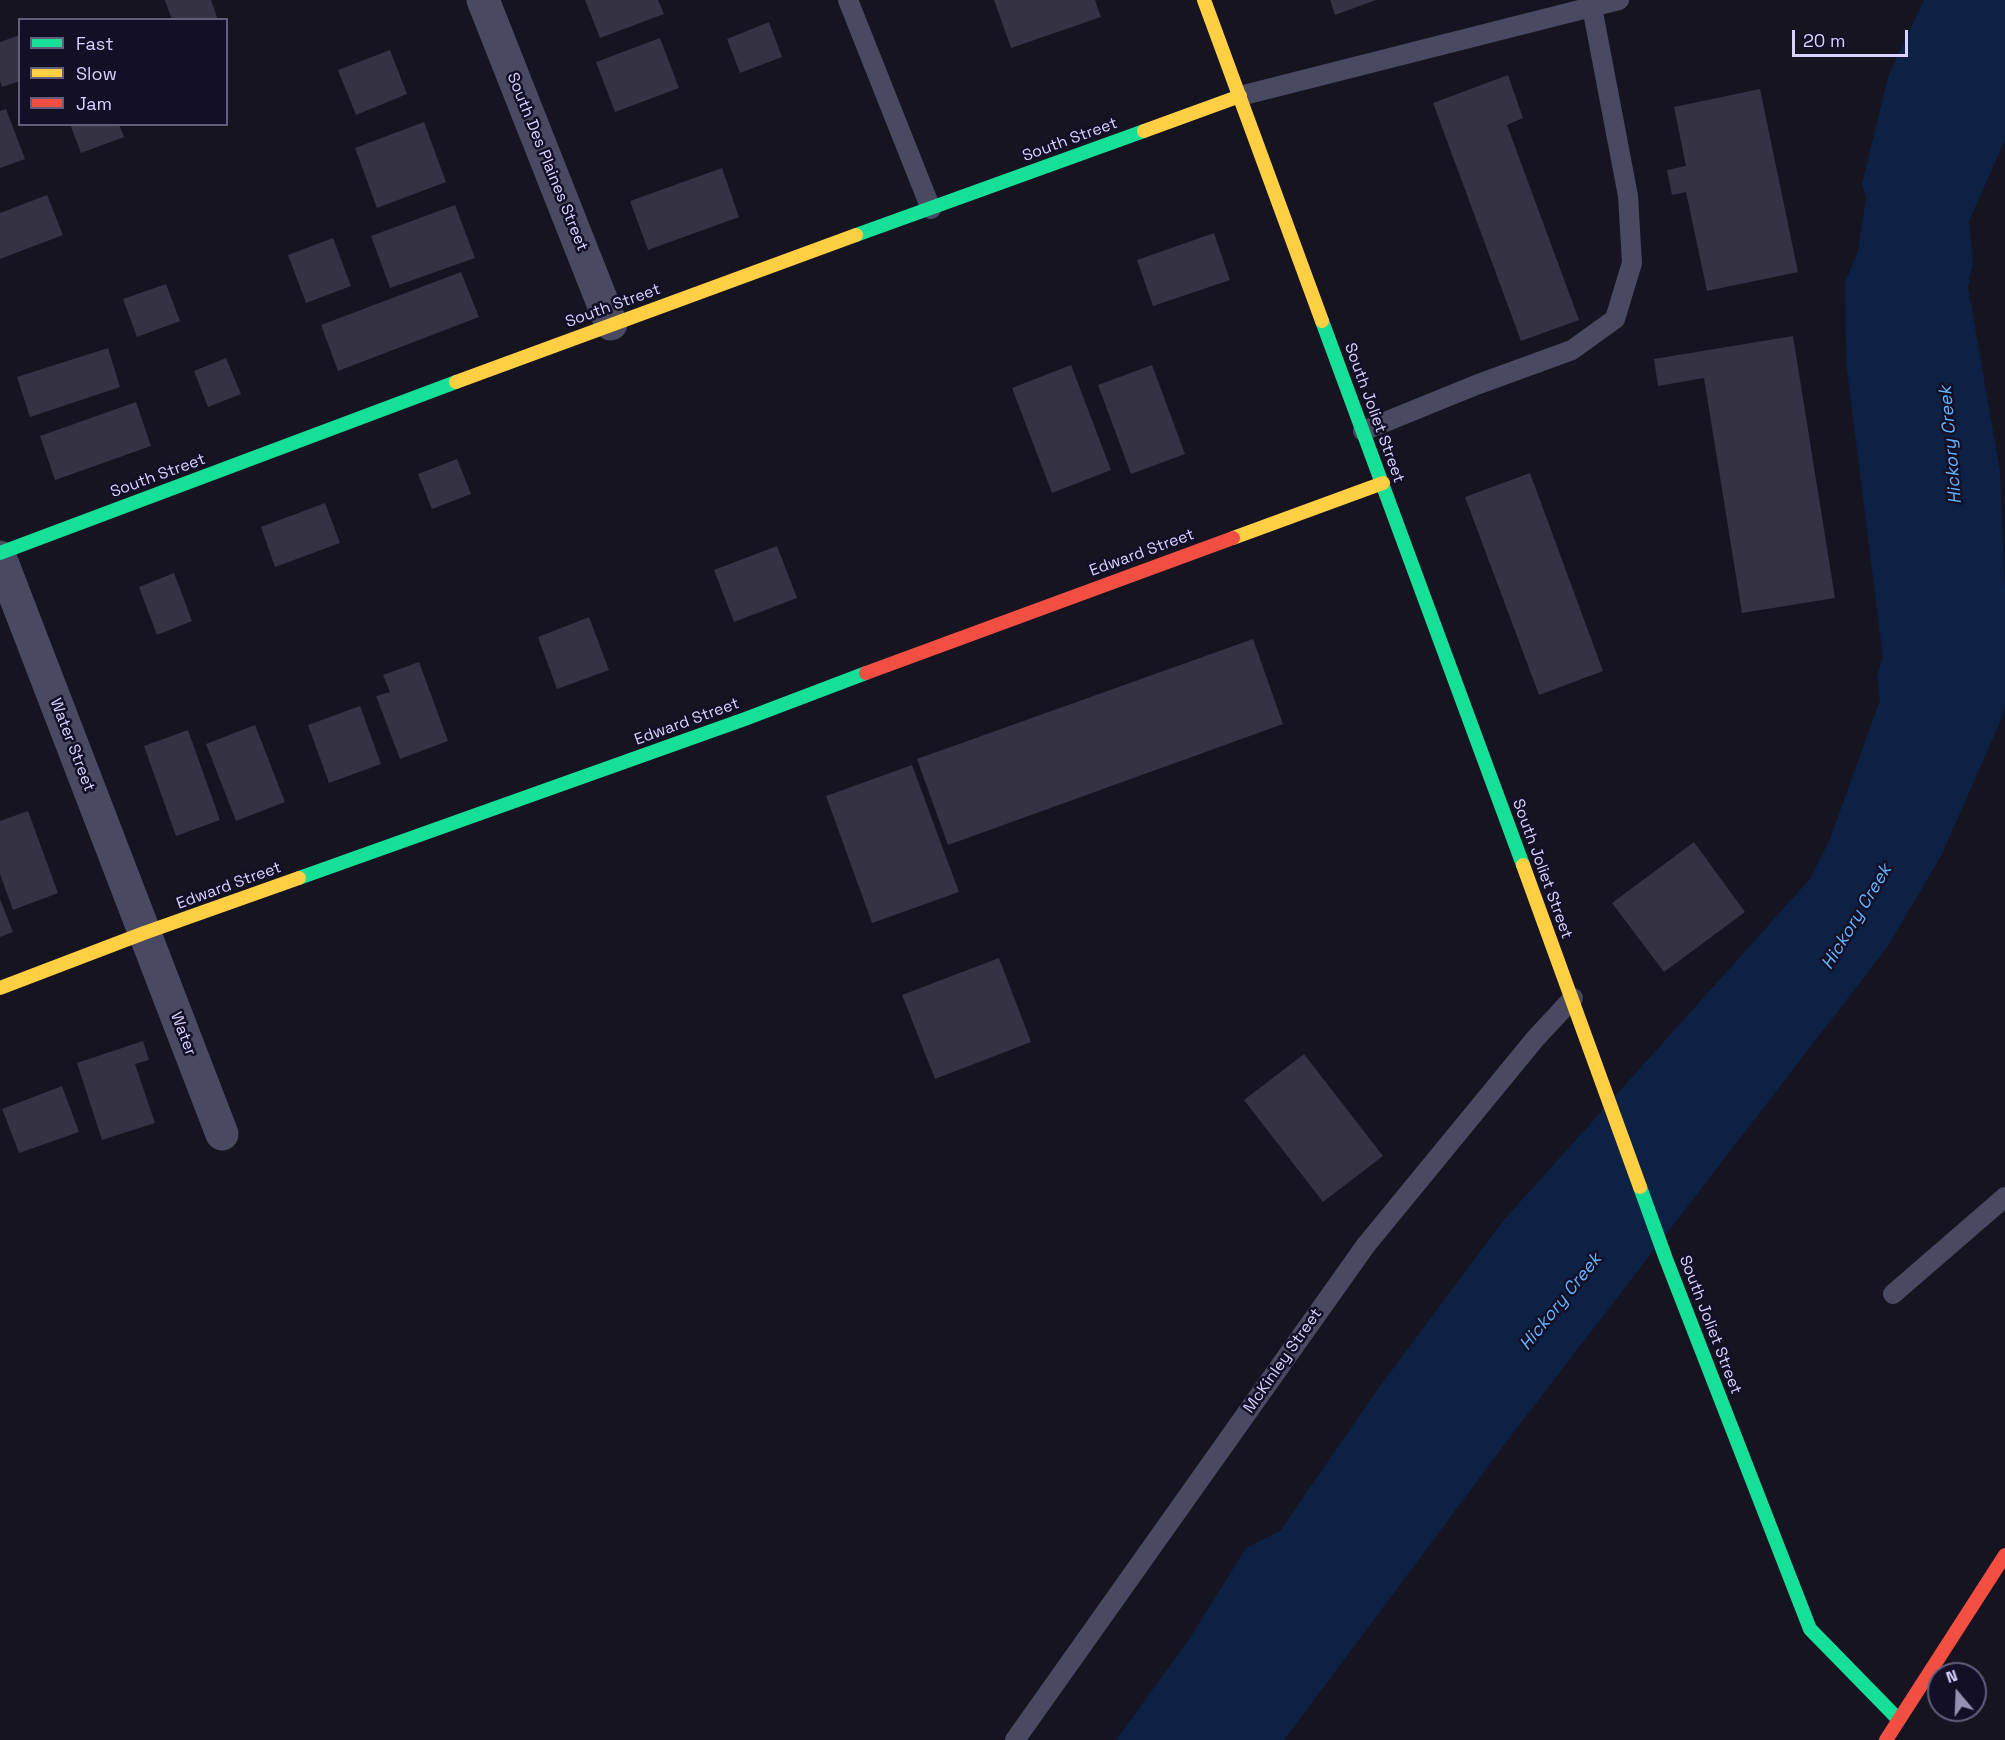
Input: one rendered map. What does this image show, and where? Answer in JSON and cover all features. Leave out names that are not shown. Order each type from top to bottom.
[{"type":"street","name":"South Des Plaines Street","points":[[483,0],[611,324]]},
{"type":"street","name":"South Joliet Street","points":[[1204,0],[1573,998],[1666,1259],[1810,1629],[1898,1719]]},
{"type":"street","name":"South Street","points":[[0,555],[611,324],[1240,96]]},
{"type":"street","name":"Edward Street","points":[[0,988],[144,933],[734,723],[1383,483]]},
{"type":"street","name":"Water Street","points":[[0,555],[144,933]]},
{"type":"street","name":"Water","points":[[144,933],[222,1134]]},
{"type":"street","points":[[1886,1740],[2005,1555]]},
{"type":"lane","points":[[848,0],[931,209]]},
{"type":"lane","points":[[1240,96],[1619,0]]},
{"type":"lane","points":[[1363,431],[1476,385],[1572,350],[1615,319],[1632,262],[1628,196],[1592,7]]},
{"type":"lane","name":"McKinley Street","points":[[1015,1740],[1366,1245],[1535,1040],[1573,998]]},
{"type":"lane","points":[[1893,1294],[2005,1197]]},
{"type":"water","name":"Hickory Creek","points":[[1924,0],[2005,0],[2005,140],[1969,221],[1973,262],[1968,287],[2000,471],[2005,591],[2005,704],[2002,718],[1941,856],[1888,946],[1516,1429],[1284,1740],[1116,1740],[1190,1638],[1246,1548],[1280,1531],[1378,1389],[1503,1221],[1810,879],[1830,839],[1880,700],[1877,677],[1883,657],[1846,362],[1845,283],[1858,251],[1866,197],[1862,184],[1889,74]]},
{"type":"building","points":[[165,0],[211,0],[217,18],[171,18]]},
{"type":"building","points":[[585,0],[658,0],[664,14],[600,38]]},
{"type":"building","points":[[994,0],[1095,0],[1101,17],[1011,48]]},
{"type":"building","points":[[1330,0],[1376,0],[1335,15]]},
{"type":"building","points":[[769,22],[782,57],[740,73],[727,39]]},
{"type":"building","points":[[18,36],[18,82],[2,87],[0,81],[0,42]]},
{"type":"building","points":[[660,38],[679,88],[615,112],[596,62]]},
{"type":"building","points":[[390,50],[407,94],[356,115],[338,70]]},
{"type":"building","points":[[1508,75],[1523,118],[1507,125],[1579,320],[1521,341],[1433,103]]},
{"type":"building","points":[[1760,89],[1798,272],[1707,291],[1686,192],[1672,195],[1667,170],[1686,166],[1674,107]]},
{"type":"building","points":[[6,109],[25,159],[0,168],[0,111]]},
{"type":"building","points":[[424,122],[446,182],[377,208],[355,148]]},
{"type":"building","points":[[71,126],[120,126],[124,137],[81,153]]},
{"type":"building","points":[[722,168],[739,217],[648,250],[630,201]]},
{"type":"building","points":[[47,195],[63,235],[0,259],[0,213]]},
{"type":"building","points":[[455,205],[475,258],[390,288],[371,236]]},
{"type":"building","points":[[1214,233],[1230,280],[1153,306],[1137,260]]},
{"type":"building","points":[[333,238],[351,286],[306,303],[288,255]]},
{"type":"building","points":[[461,272],[479,317],[338,371],[321,325]]},
{"type":"building","points":[[166,284],[180,321],[137,337],[123,299]]},
{"type":"building","points":[[1793,336],[1835,598],[1742,613],[1704,378],[1658,386],[1654,359]]},
{"type":"building","points":[[108,348],[120,387],[30,417],[17,377]]},
{"type":"building","points":[[226,358],[241,394],[208,407],[194,371]]},
{"type":"building","points":[[1071,365],[1111,470],[1052,493],[1012,388]]},
{"type":"building","points":[[1152,365],[1185,454],[1131,474],[1098,385]]},
{"type":"building","points":[[136,402],[151,446],[55,480],[40,436]]},
{"type":"building","points":[[457,459],[471,494],[432,509],[418,474]]},
{"type":"building","points":[[1530,473],[1603,671],[1539,695],[1465,497]]},
{"type":"building","points":[[325,503],[340,543],[275,567],[261,527]]},
{"type":"building","points":[[777,546],[797,598],[734,622],[714,570]]},
{"type":"building","points":[[174,573],[192,621],[157,635],[139,587]]},
{"type":"building","points":[[589,617],[609,670],[557,689],[538,637]]},
{"type":"building","points":[[1253,639],[1283,724],[948,845],[917,759]]},
{"type":"building","points":[[419,662],[448,741],[400,759],[376,696],[390,692],[383,675]]},
{"type":"building","points":[[360,706],[381,764],[329,783],[308,725]]},
{"type":"building","points":[[255,725],[285,802],[236,821],[206,744]]},
{"type":"building","points":[[188,730],[220,820],[176,836],[144,746]]},
{"type":"building","points":[[912,765],[959,892],[872,923],[826,796]]},
{"type":"building","points":[[28,811],[58,893],[13,910],[0,874],[0,821]]},
{"type":"building","points":[[1694,842],[1745,912],[1664,972],[1612,903]]},
{"type":"building","points":[[0,899],[13,932],[0,937]]},
{"type":"building","points":[[999,958],[1031,1042],[935,1079],[902,995]]},
{"type":"building","points":[[143,1041],[149,1060],[135,1064],[155,1123],[102,1140],[77,1063]]},
{"type":"building","points":[[1304,1054],[1383,1156],[1323,1202],[1244,1100]]},
{"type":"building","points":[[62,1086],[79,1132],[19,1153],[2,1109]]},
{"type":"traffic: fast","points":[[856,235],[1144,131]]},
{"type":"traffic: fast","points":[[1322,321],[1523,865]]},
{"type":"traffic: fast","points":[[0,553],[456,382]]},
{"type":"traffic: fast","points":[[299,878],[745,719],[866,673]]},
{"type":"traffic: fast","points":[[1640,1187],[1810,1629],[1898,1719]]},
{"type":"traffic: slow","points":[[1204,0],[1322,321]]},
{"type":"traffic: slow","points":[[1144,131],[1240,96]]},
{"type":"traffic: slow","points":[[456,382],[856,235]]},
{"type":"traffic: slow","points":[[1233,538],[1383,483]]},
{"type":"traffic: slow","points":[[1523,865],[1640,1187]]},
{"type":"traffic: slow","points":[[0,988],[144,933],[299,878]]},
{"type":"traffic: jam","points":[[866,673],[1233,538]]},
{"type":"traffic: jam","points":[[1886,1740],[2005,1555]]}]
